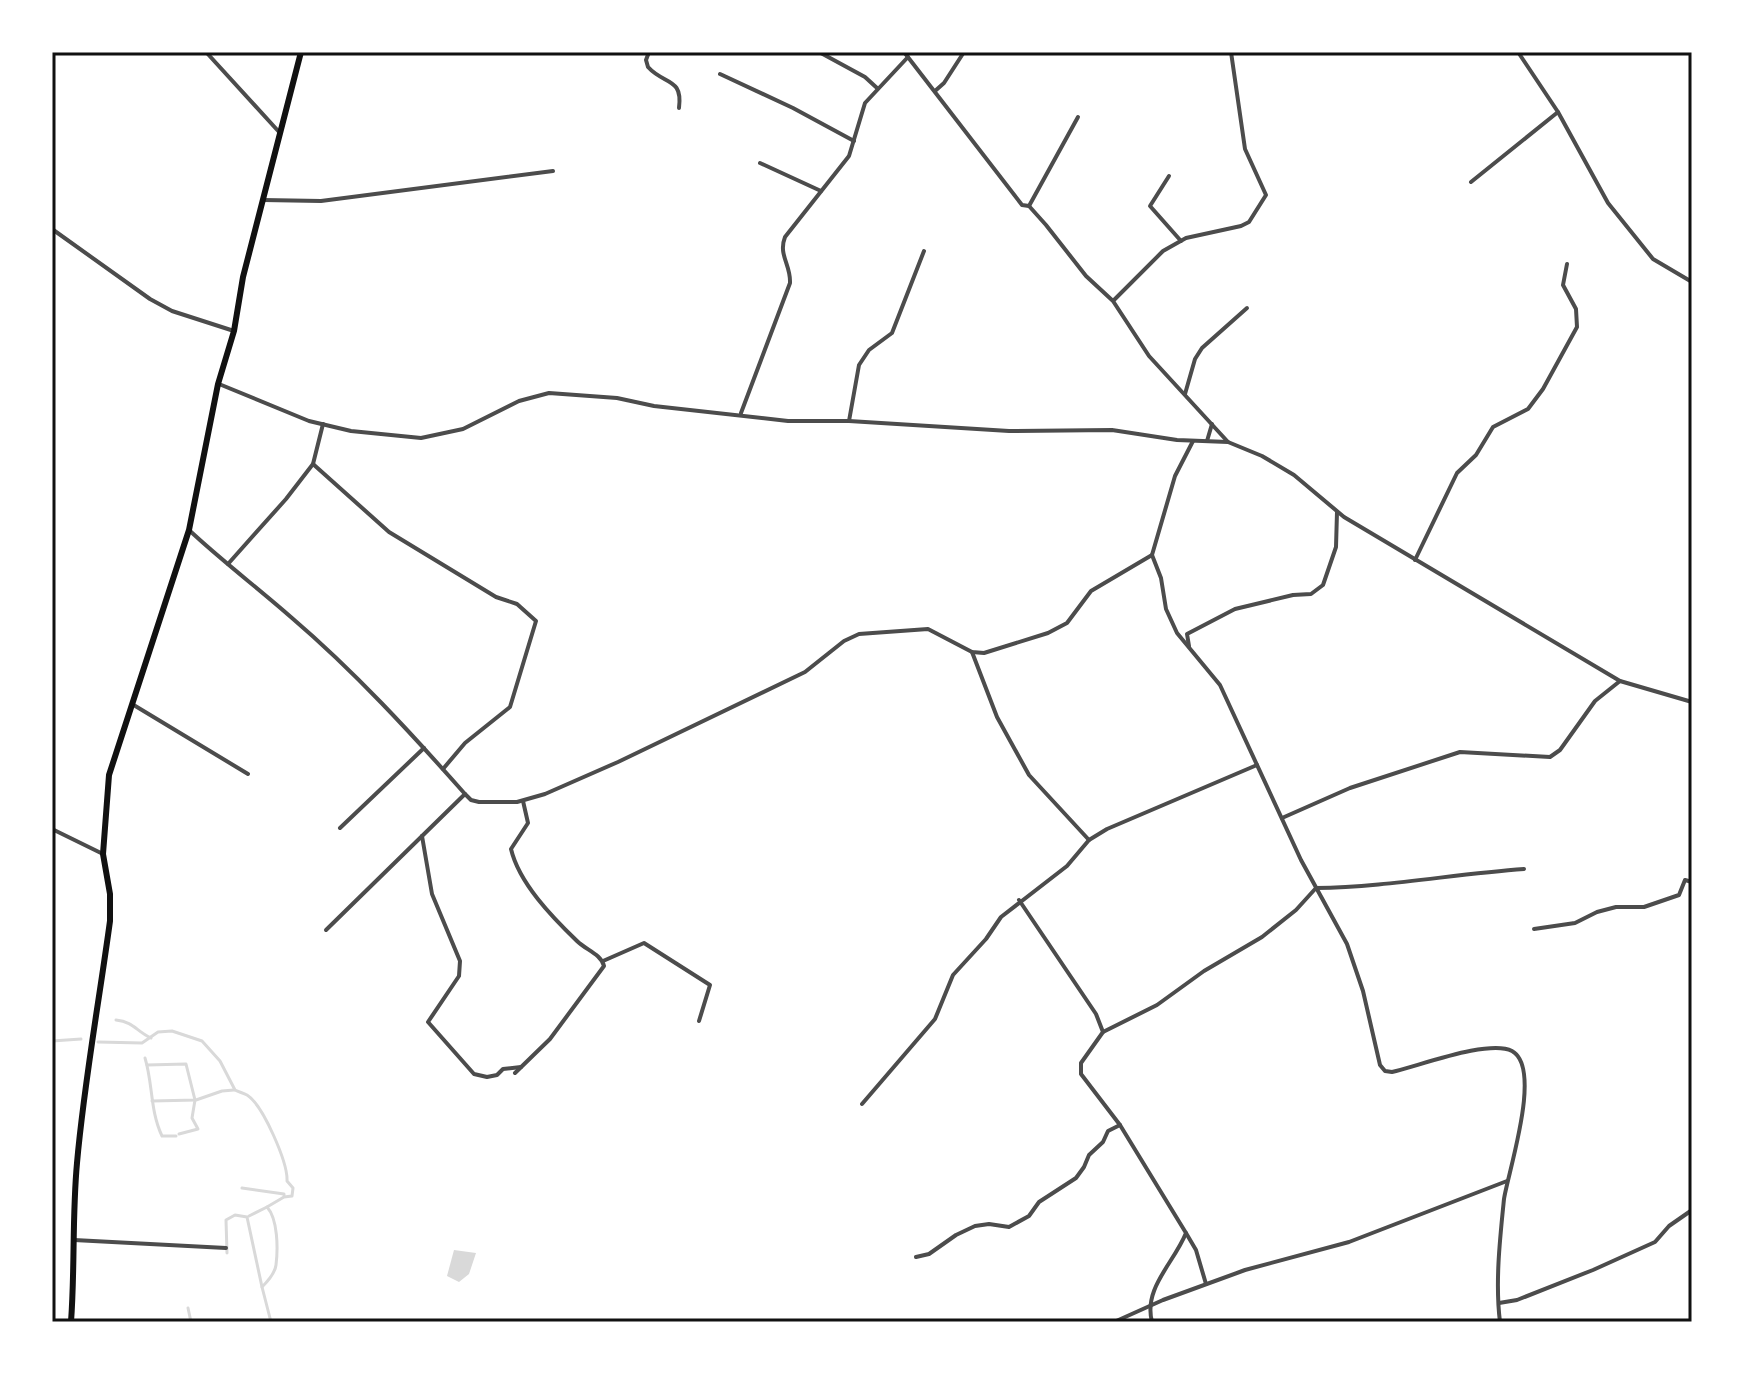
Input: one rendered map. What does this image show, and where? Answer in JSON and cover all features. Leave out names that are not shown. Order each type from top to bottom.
[{"type":"main road","points":[[71,1322],[71,1239],[78,1153],[110,921],[110,894],[103,854],[106,788],[189,530],[218,384],[234,331],[243,277],[301,52]]},
{"type":"street","points":[[206,52],[280,133]]},
{"type":"street","points":[[649,52],[646,60],[648,67],[677,87],[679,108]]},
{"type":"street","points":[[819,52],[865,77],[877,88]]},
{"type":"street","points":[[904,52],[1022,205],[1029,206],[1065,246],[1086,276],[1113,301],[1149,356],[1228,442]]},
{"type":"street","points":[[935,91],[944,83],[964,52]]},
{"type":"street","points":[[1113,301],[1163,251],[1181,241],[1249,222],[1266,195],[1245,149],[1231,52]]},
{"type":"street","points":[[1518,52],[1558,112],[1608,203],[1653,259],[1692,282]]},
{"type":"street","points":[[741,414],[790,283],[790,271],[781,246],[785,237],[849,156],[865,103],[908,57]]},
{"type":"street","points":[[720,74],[854,141]]},
{"type":"street","points":[[1471,182],[1558,112]]},
{"type":"street","points":[[1029,206],[1078,117]]},
{"type":"street","points":[[760,163],[821,191]]},
{"type":"street","points":[[263,200],[321,201],[553,171]]},
{"type":"street","points":[[1169,176],[1150,206],[1181,241]]},
{"type":"street","points":[[52,229],[150,299],[172,311],[234,331]]},
{"type":"street","points":[[849,421],[859,365],[864,356],[892,333],[924,251]]},
{"type":"street","points":[[1415,560],[1457,473],[1476,455],[1493,427],[1528,409],[1543,389],[1577,327],[1576,309],[1563,285],[1567,264]]},
{"type":"street","points":[[1185,394],[1195,359],[1202,348],[1247,308]]},
{"type":"street","points":[[218,384],[309,421],[351,431],[421,438],[463,429],[519,401],[549,393],[617,398],[654,406],[788,421],[849,421],[1009,431],[1112,430],[1193,441],[1228,442],[1262,456],[1294,475],[1337,512],[1620,681],[1692,702]]},
{"type":"street","points":[[1207,441],[1213,423]]},
{"type":"street","points":[[227,565],[313,464],[323,424]]},
{"type":"street","points":[[1193,441],[1175,476],[1152,555],[1161,578],[1170,622],[1220,685],[1316,888],[1347,944],[1363,991],[1376,1055],[1385,1071],[1392,1072],[1493,1047],[1515,1052],[1519,1058],[1523,1094],[1519,1140],[1507,1181],[1497,1303],[1500,1322]]},
{"type":"street","points":[[313,464],[389,532],[496,597],[517,604],[536,621],[510,707],[465,743],[443,769]]},
{"type":"street","points":[[1190,648],[1187,634],[1235,609],[1283,597],[1311,594],[1323,585],[1336,547],[1337,512]]},
{"type":"street","points":[[189,530],[293,618],[424,748],[471,800],[479,802],[523,801],[618,762],[805,672],[851,637],[928,629],[972,652],[984,653],[1062,627],[1091,591],[1152,555]]},
{"type":"street","points":[[972,652],[997,717],[1029,775],[1089,840]]},
{"type":"street","points":[[1282,818],[1350,788],[1460,752],[1550,757],[1560,750],[1595,701],[1620,681]]},
{"type":"street","points":[[132,704],[248,774]]},
{"type":"street","points":[[340,828],[424,748]]},
{"type":"street","points":[[862,1104],[935,1019],[961,963],[1019,900],[1067,866],[1089,840],[1142,812],[1257,765]]},
{"type":"street","points":[[326,930],[465,794]]},
{"type":"street","points":[[523,801],[528,823],[511,849],[519,870],[564,928],[603,961]]},
{"type":"street","points":[[52,829],[103,854]]},
{"type":"street","points":[[422,836],[432,894],[460,961],[459,976],[428,1022],[474,1074],[487,1077],[497,1075],[503,1069],[521,1067]]},
{"type":"street","points":[[1206,1284],[1196,1250],[1120,1125],[1089,1086],[1080,1068],[1103,1032],[1157,1005],[1204,971],[1262,937],[1296,910],[1316,888],[1364,888],[1524,869]]},
{"type":"street","points":[[1534,929],[1575,923],[1616,907],[1644,907],[1679,895],[1685,880],[1692,882]]},
{"type":"street","points":[[1019,900],[1096,1014],[1103,1032]]},
{"type":"street","points":[[603,961],[644,943],[710,985],[699,1021]]},
{"type":"street","points":[[515,1073],[550,1039],[601,973],[603,961]]},
{"type":"street","points":[[916,1257],[929,1254],[975,1226],[989,1224],[1009,1227],[1029,1216],[1039,1202],[1076,1178],[1108,1131],[1120,1125]]},
{"type":"street","points":[[1114,1322],[1206,1284],[1290,1256],[1349,1242],[1507,1181]]},
{"type":"street","points":[[1497,1303],[1517,1300],[1627,1256],[1655,1242],[1669,1226],[1692,1210]]},
{"type":"street","points":[[1152,1322],[1148,1307],[1152,1293],[1186,1233]]},
{"type":"street","points":[[71,1239],[226,1248]]},
{"type":"shaded area","points":[[454,1250],[476,1253],[469,1274],[459,1282],[447,1276]]},
{"type":"waterway","points":[[116,1020],[131,1025],[151,1038]]},
{"type":"waterway","points":[[98,1042],[142,1043],[158,1032],[172,1031],[202,1041],[220,1061],[235,1090],[247,1095],[260,1110],[279,1149],[287,1181],[293,1188],[292,1196],[267,1207],[275,1226],[277,1243],[275,1268],[262,1287],[271,1322]]},
{"type":"waterway","points":[[52,1041],[81,1039]]},
{"type":"waterway","points":[[145,1058],[158,1127],[162,1136],[176,1136]]},
{"type":"waterway","points":[[147,1065],[186,1064],[195,1100],[192,1118],[198,1129],[179,1134]]},
{"type":"waterway","points":[[152,1101],[196,1100],[234,1090]]},
{"type":"waterway","points":[[242,1188],[284,1196]]},
{"type":"waterway","points":[[249,1216],[267,1207]]},
{"type":"waterway","points":[[227,1253],[226,1220],[235,1215],[247,1217],[262,1287]]},
{"type":"waterway","points":[[188,1308],[191,1322]]}]
